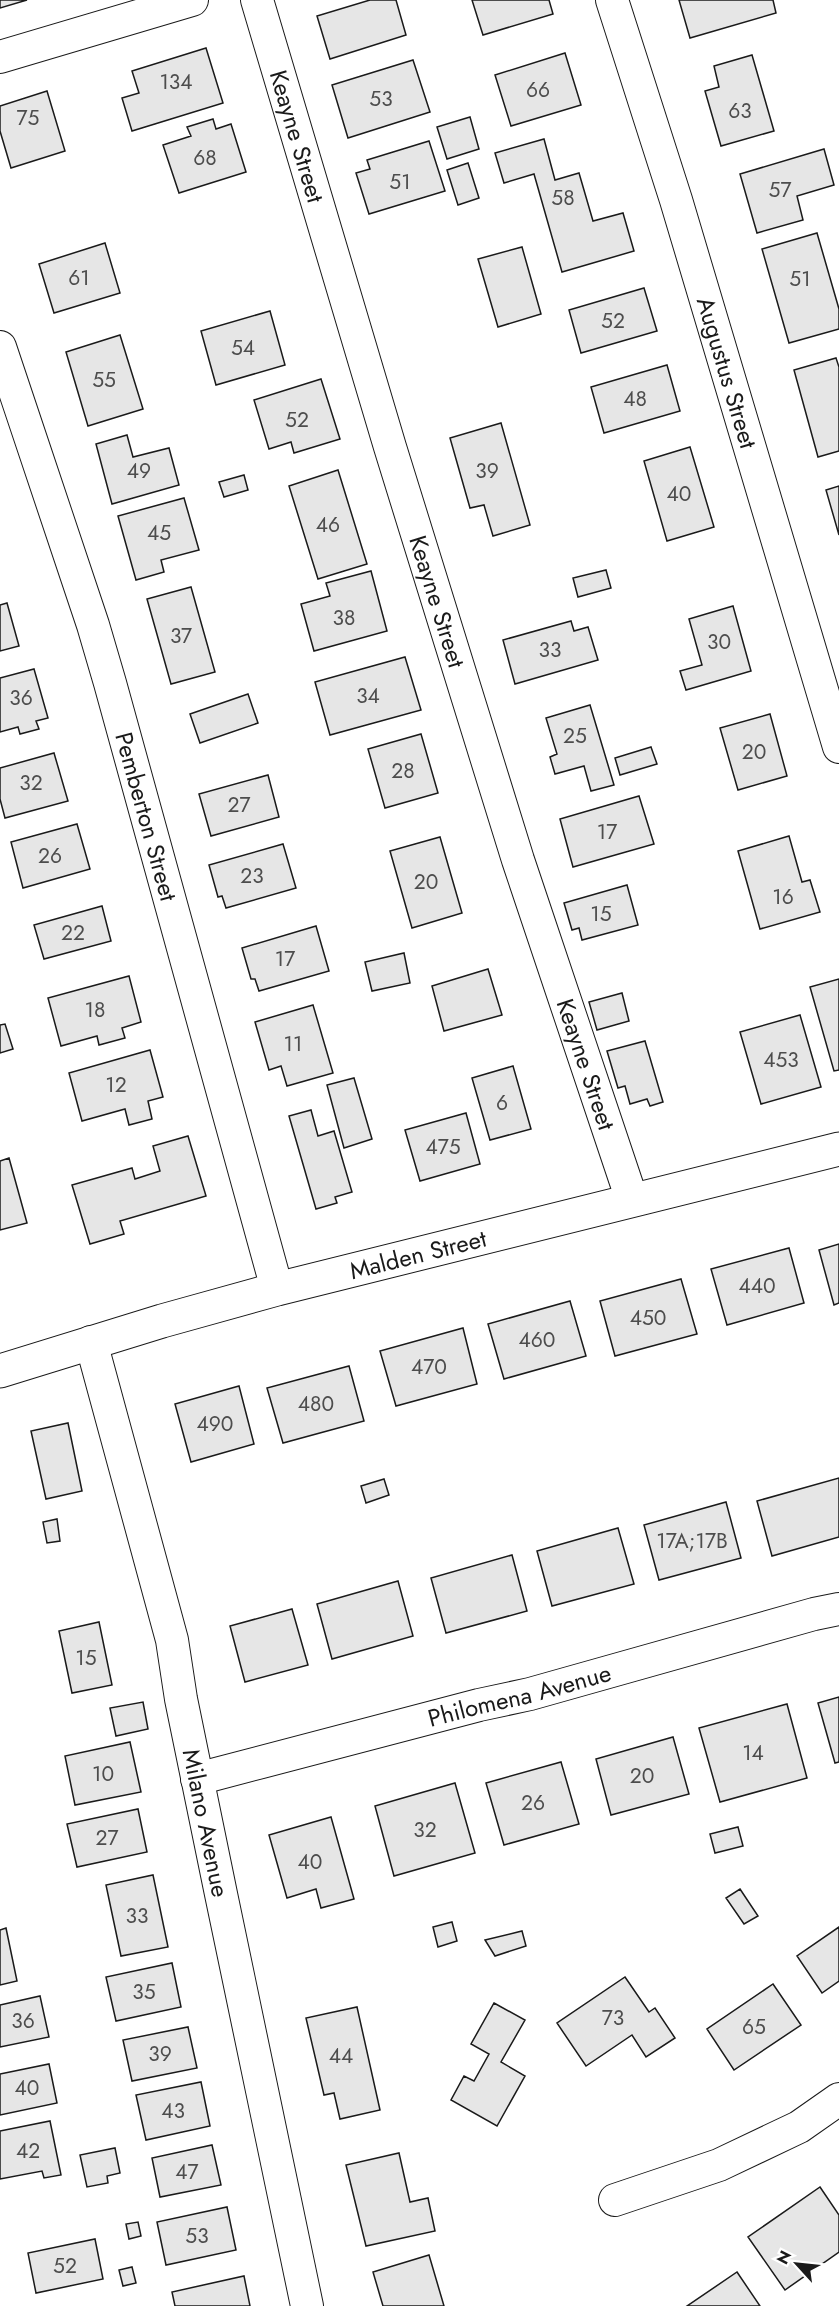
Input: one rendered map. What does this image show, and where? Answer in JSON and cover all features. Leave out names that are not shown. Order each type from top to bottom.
[{"type":"street","points":[[0,57],[192,0]]},
{"type":"street","name":"Keayne Street","points":[[257,0],[390,447],[518,860],[633,1200]]},
{"type":"street","name":"Augustus Street","points":[[612,0],[676,200],[839,747]]},
{"type":"street","name":"Pemberton Street","points":[[0,347],[108,673],[277,1289]]},
{"type":"street","name":"Malden Street","points":[[0,1371],[91,1342],[277,1289],[839,1149]]},
{"type":"street","name":"Milano Avenue","points":[[91,1342],[172,1640],[181,1699],[307,2306]]},
{"type":"street","name":"Philomena Avenue","points":[[198,1779],[478,1705],[530,1694],[814,1614],[839,1609]]},
{"type":"street","points":[[615,2200],[719,2165],[799,2127],[839,2099]]},
{"type":"building","points":[[0,0],[27,0],[0,8]]},
{"type":"building","points":[[370,0],[396,0],[406,35],[330,59],[317,16]]},
{"type":"building","points":[[472,0],[549,0],[553,14],[483,35]]},
{"type":"building","points":[[679,0],[773,0],[776,13],[690,38]]},
{"type":"building","points":[[206,48],[223,103],[132,131],[122,98],[139,93],[132,71]]},
{"type":"building","points":[[565,53],[581,105],[511,126],[495,75]]},
{"type":"building","points":[[752,55],[774,131],[721,146],[705,91],[719,87],[714,66]]},
{"type":"building","points":[[413,60],[430,112],[348,138],[332,85]]},
{"type":"building","points":[[47,91],[65,151],[11,168],[0,131],[0,106]]},
{"type":"building","points":[[470,117],[479,149],[447,159],[437,127]]},
{"type":"building","points":[[213,119],[216,129],[231,124],[246,172],[179,193],[163,145],[191,136],[187,127]]},
{"type":"building","points":[[544,139],[555,180],[579,173],[593,221],[623,213],[634,251],[562,272],[534,174],[504,183],[495,153]]},
{"type":"building","points":[[429,141],[445,191],[369,214],[356,173],[370,169],[367,160]]},
{"type":"building","points":[[824,149],[834,185],[797,196],[803,220],[757,233],[740,174]]},
{"type":"building","points":[[468,163],[479,198],[458,205],[447,170]]},
{"type":"building","points":[[817,233],[839,309],[839,329],[789,343],[762,249]]},
{"type":"building","points":[[105,243],[120,293],[54,313],[39,264]]},
{"type":"building","points":[[522,247],[541,314],[498,327],[478,259]]},
{"type":"building","points":[[644,288],[657,331],[581,353],[569,310]]},
{"type":"building","points":[[270,311],[285,365],[216,385],[201,331]]},
{"type":"building","points":[[120,335],[143,409],[88,426],[66,352]]},
{"type":"building","points":[[836,358],[839,367],[839,451],[818,457],[794,370]]},
{"type":"building","points":[[667,365],[680,411],[604,433],[591,387]]},
{"type":"building","points":[[321,379],[340,439],[294,453],[291,442],[269,449],[254,400]]},
{"type":"building","points":[[501,423],[530,525],[493,536],[484,505],[470,508],[450,438]]},
{"type":"building","points":[[127,435],[133,457],[169,448],[179,485],[112,504],[96,444]]},
{"type":"building","points":[[690,447],[714,527],[667,541],[644,461]]},
{"type":"building","points":[[338,470],[367,564],[318,579],[289,486]]},
{"type":"building","points":[[244,475],[248,490],[224,497],[219,482]]},
{"type":"building","points":[[839,486],[839,535],[826,490]]},
{"type":"building","points":[[184,498],[199,550],[161,560],[164,572],[136,580],[118,516]]},
{"type":"building","points":[[606,570],[611,588],[578,597],[573,578]]},
{"type":"building","points":[[371,571],[387,631],[314,651],[301,604],[330,596],[326,583]]},
{"type":"building","points":[[191,587],[215,672],[171,684],[147,599]]},
{"type":"building","points":[[7,603],[19,646],[0,651],[0,605]]},
{"type":"building","points":[[733,606],[751,671],[686,690],[680,671],[702,665],[689,619]]},
{"type":"building","points":[[571,621],[574,631],[588,627],[598,660],[515,684],[503,640]]},
{"type":"building","points":[[405,657],[421,710],[330,735],[315,682]]},
{"type":"building","points":[[34,669],[48,718],[36,721],[39,729],[20,734],[18,727],[0,732],[0,678]]},
{"type":"building","points":[[248,694],[258,723],[200,743],[190,714]]},
{"type":"building","points":[[590,705],[614,785],[591,791],[584,766],[555,774],[550,757],[557,754],[546,718]]},
{"type":"building","points":[[770,714],[787,776],[738,790],[720,728]]},
{"type":"building","points":[[421,734],[438,793],[385,808],[368,749]]},
{"type":"building","points":[[651,747],[657,764],[620,775],[615,758]]},
{"type":"building","points":[[54,753],[68,801],[5,818],[0,799],[0,768]]},
{"type":"building","points":[[268,775],[279,817],[211,836],[199,794]]},
{"type":"building","points":[[639,796],[654,844],[573,867],[560,819]]},
{"type":"building","points":[[77,824],[90,869],[23,888],[11,842]]},
{"type":"building","points":[[789,836],[802,882],[810,880],[820,912],[760,929],[738,851]]},
{"type":"building","points":[[440,837],[462,913],[412,928],[390,851]]},
{"type":"building","points":[[283,844],[296,888],[226,908],[222,896],[218,897],[209,865]]},
{"type":"building","points":[[627,885],[638,925],[582,940],[579,928],[572,930],[564,903]]},
{"type":"building","points":[[102,906],[111,941],[44,959],[34,925]]},
{"type":"building","points":[[316,926],[329,971],[259,991],[255,979],[251,979],[242,948]]},
{"type":"building","points":[[404,953],[410,983],[372,991],[365,962]]},
{"type":"building","points":[[488,969],[502,1015],[444,1031],[432,986]]},
{"type":"building","points":[[129,976],[141,1022],[122,1028],[125,1038],[99,1045],[97,1036],[61,1046],[48,998]]},
{"type":"building","points":[[839,979],[839,1070],[834,1071],[810,987]]},
{"type":"building","points":[[622,993],[629,1021],[597,1030],[589,1002]]},
{"type":"building","points":[[313,1005],[333,1073],[287,1086],[281,1066],[269,1070],[255,1022]]},
{"type":"building","points":[[800,1015],[821,1087],[761,1104],[740,1032]]},
{"type":"building","points":[[5,1024],[13,1049],[0,1053],[0,1025]]},
{"type":"building","points":[[645,1041],[663,1102],[650,1106],[647,1099],[630,1104],[625,1086],[618,1088],[607,1051]]},
{"type":"building","points":[[150,1050],[163,1097],[148,1101],[152,1119],[129,1125],[125,1109],[82,1121],[69,1073]]},
{"type":"building","points":[[513,1066],[531,1129],[490,1140],[472,1078]]},
{"type":"building","points":[[354,1078],[372,1139],[344,1148],[327,1085]]},
{"type":"building","points":[[311,1110],[318,1136],[334,1131],[352,1192],[335,1197],[337,1203],[316,1209],[289,1116]]},
{"type":"building","points":[[466,1113],[480,1164],[420,1181],[405,1130]]},
{"type":"building","points":[[188,1136],[206,1196],[120,1221],[124,1234],[90,1244],[72,1185],[132,1168],[135,1179],[160,1171],[153,1146]]},
{"type":"building","points":[[9,1158],[27,1223],[0,1230],[0,1161]]},
{"type":"building","points":[[839,1244],[839,1303],[834,1305],[819,1250]]},
{"type":"building","points":[[789,1248],[804,1303],[727,1325],[711,1269]]},
{"type":"building","points":[[681,1279],[697,1334],[615,1356],[600,1301]]},
{"type":"building","points":[[570,1301],[586,1356],[504,1379],[488,1324]]},
{"type":"building","points":[[463,1328],[477,1384],[396,1406],[380,1351]]},
{"type":"building","points":[[349,1366],[364,1421],[283,1443],[267,1388]]},
{"type":"building","points":[[239,1386],[254,1444],[191,1462],[175,1404]]},
{"type":"building","points":[[68,1423],[82,1491],[46,1499],[31,1431]]},
{"type":"building","points":[[839,1478],[839,1537],[772,1556],[757,1501]]},
{"type":"building","points":[[384,1479],[389,1495],[366,1503],[361,1486]]},
{"type":"building","points":[[726,1502],[741,1558],[659,1580],[644,1525]]},
{"type":"building","points":[[57,1519],[60,1541],[47,1543],[43,1522]]},
{"type":"building","points":[[618,1528],[634,1584],[552,1606],[537,1551]]},
{"type":"building","points":[[512,1555],[527,1611],[446,1633],[431,1578]]},
{"type":"building","points":[[398,1581],[413,1636],[332,1659],[317,1604]]},
{"type":"building","points":[[292,1609],[308,1665],[245,1682],[230,1626]]},
{"type":"building","points":[[99,1622],[112,1685],[72,1693],[59,1631]]},
{"type":"building","points":[[839,1697],[839,1762],[835,1763],[818,1703]]},
{"type":"building","points":[[143,1702],[148,1729],[116,1736],[110,1708]]},
{"type":"building","points":[[787,1704],[807,1778],[720,1802],[699,1728]]},
{"type":"building","points":[[673,1737],[689,1794],[611,1815],[596,1759]]},
{"type":"building","points":[[130,1742],[141,1792],[75,1805],[65,1756]]},
{"type":"building","points":[[561,1762],[579,1824],[504,1845],[486,1783]]},
{"type":"building","points":[[455,1783],[475,1853],[394,1876],[375,1806]]},
{"type":"building","points":[[138,1809],[147,1852],[77,1867],[67,1824]]},
{"type":"building","points":[[331,1817],[354,1899],[321,1908],[316,1889],[287,1898],[269,1835]]},
{"type":"building","points":[[738,1827],[743,1846],[715,1853],[710,1834]]},
{"type":"building","points":[[153,1875],[168,1947],[121,1956],[106,1885]]},
{"type":"building","points":[[740,1889],[758,1916],[744,1924],[726,1898]]},
{"type":"building","points":[[452,1922],[457,1941],[438,1947],[433,1927]]},
{"type":"building","points":[[839,1927],[839,1981],[822,1993],[797,1956]]},
{"type":"building","points":[[6,1928],[17,1981],[0,1985],[0,1930]]},
{"type":"building","points":[[522,1931],[526,1946],[495,1956],[485,1940]]},
{"type":"building","points":[[172,1963],[181,2007],[116,2021],[106,1977]]},
{"type":"building","points":[[625,1977],[649,2012],[655,2008],[675,2038],[646,2057],[632,2035],[586,2066],[557,2023]]},
{"type":"building","points":[[773,1984],[801,2025],[734,2070],[707,2029]]},
{"type":"building","points":[[40,1996],[49,2037],[0,2047],[0,2005]]},
{"type":"building","points":[[494,2003],[525,2020],[501,2062],[525,2076],[497,2126],[451,2100],[464,2076],[474,2081],[489,2054],[471,2044]]},
{"type":"building","points":[[357,2007],[380,2110],[340,2119],[334,2093],[324,2095],[306,2018]]},
{"type":"building","points":[[188,2027],[197,2068],[132,2081],[123,2040]]},
{"type":"building","points":[[49,2064],[57,2103],[0,2115],[0,2074]]},
{"type":"building","points":[[201,2082],[210,2126],[146,2140],[136,2095]]},
{"type":"building","points":[[50,2121],[61,2175],[44,2178],[42,2171],[0,2179],[0,2131]]},
{"type":"building","points":[[212,2145],[221,2185],[160,2197],[152,2158]]},
{"type":"building","points":[[115,2148],[120,2173],[107,2176],[108,2183],[87,2187],[80,2155]]},
{"type":"building","points":[[399,2153],[410,2202],[428,2198],[435,2231],[366,2246],[346,2165]]},
{"type":"building","points":[[820,2187],[839,2215],[839,2252],[785,2290],[748,2237]]},
{"type":"building","points":[[227,2207],[236,2250],[166,2265],[157,2222]]},
{"type":"building","points":[[138,2222],[141,2236],[129,2239],[126,2224]]},
{"type":"building","points":[[95,2239],[103,2279],[36,2293],[28,2253]]},
{"type":"building","points":[[429,2255],[444,2306],[383,2306],[373,2272]]},
{"type":"building","points":[[132,2267],[136,2283],[123,2286],[119,2270]]},
{"type":"building","points":[[737,2272],[760,2306],[687,2306]]},
{"type":"building","points":[[244,2276],[250,2306],[175,2306],[172,2292]]}]
